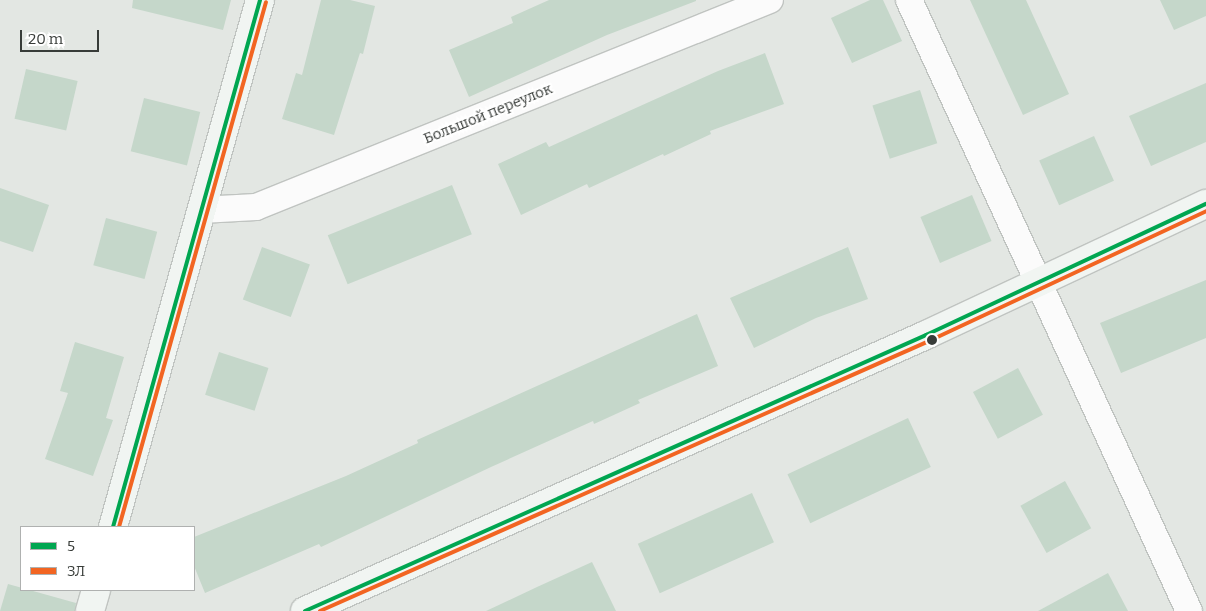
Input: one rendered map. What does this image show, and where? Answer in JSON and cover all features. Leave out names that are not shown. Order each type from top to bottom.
[{"type":"street","points":[[113,526],[260,0]]},
{"type":"street","name":"Большой переулок","points":[[201,210],[256,207],[770,0]]},
{"type":"street","points":[[909,0],[1189,611]]},
{"type":"street","points":[[305,611],[1038,284],[1206,204]]},
{"type":"street","points":[[90,611],[96,591]]},
{"type":"building","points":[[133,0],[231,0],[223,30],[132,8]]},
{"type":"building","points":[[321,0],[350,0],[375,6],[363,54],[360,53],[334,135],[282,119],[296,73],[302,75]]},
{"type":"building","points":[[549,0],[696,1],[607,35],[469,97],[449,50],[513,23],[511,17]]},
{"type":"building","points":[[870,0],[883,0],[902,41],[852,63],[831,18]]},
{"type":"building","points":[[970,0],[1026,0],[1069,94],[1023,115]]},
{"type":"building","points":[[1160,0],[1206,0],[1206,16],[1174,30]]},
{"type":"building","points":[[765,53],[784,104],[710,131],[711,134],[664,156],[663,154],[589,188],[587,184],[521,215],[498,164],[546,142],[549,147],[718,71]]},
{"type":"building","points":[[26,69],[78,81],[66,131],[15,119]]},
{"type":"building","points":[[1206,83],[1206,142],[1151,166],[1129,116]]},
{"type":"building","points":[[920,90],[937,143],[890,159],[872,105]]},
{"type":"building","points":[[144,98],[200,112],[187,165],[131,151]]},
{"type":"building","points":[[1094,136],[1114,181],[1059,205],[1039,160]]},
{"type":"building","points":[[452,185],[472,234],[348,284],[328,235]]},
{"type":"building","points":[[0,188],[49,205],[33,252],[0,241]]},
{"type":"building","points":[[972,195],[992,241],[940,263],[920,217]]},
{"type":"building","points":[[106,218],[157,232],[145,279],[93,265]]},
{"type":"building","points":[[262,247],[310,264],[291,317],[243,300]]},
{"type":"building","points":[[848,247],[868,299],[816,318],[754,348],[730,298]]},
{"type":"building","points":[[1206,280],[1206,338],[1121,373],[1100,323]]},
{"type":"building","points":[[697,314],[718,366],[638,400],[640,403],[594,424],[593,421],[491,467],[321,547],[319,544],[205,593],[195,568],[195,537],[346,476],[418,443],[417,440]]},
{"type":"building","points":[[75,342],[124,357],[106,418],[113,420],[93,476],[45,459],[68,393],[60,391]]},
{"type":"building","points":[[219,352],[268,368],[255,411],[205,395]]},
{"type":"building","points":[[1018,368],[1043,415],[998,439],[973,392]]},
{"type":"building","points":[[908,418],[931,467],[810,523],[787,474]]},
{"type":"building","points":[[1065,481],[1091,528],[1047,553],[1020,506]]},
{"type":"building","points":[[752,493],[774,542],[660,593],[638,544]]},
{"type":"building","points":[[592,562],[616,611],[486,611],[537,587]]},
{"type":"building","points":[[1108,573],[1128,611],[1038,611]]},
{"type":"building","points":[[8,584],[20,587],[20,591],[33,591],[76,603],[75,611],[0,611]]},
{"type":"transit line","name":"5","points":[[113,526],[260,0]]},
{"type":"transit line","name":"3Л","points":[[119,526],[266,2]]},
{"type":"transit line","name":"5","points":[[305,611],[926,335],[1206,204]]},
{"type":"transit line","name":"3Л","points":[[320,611],[929,341],[1206,211]]}]
